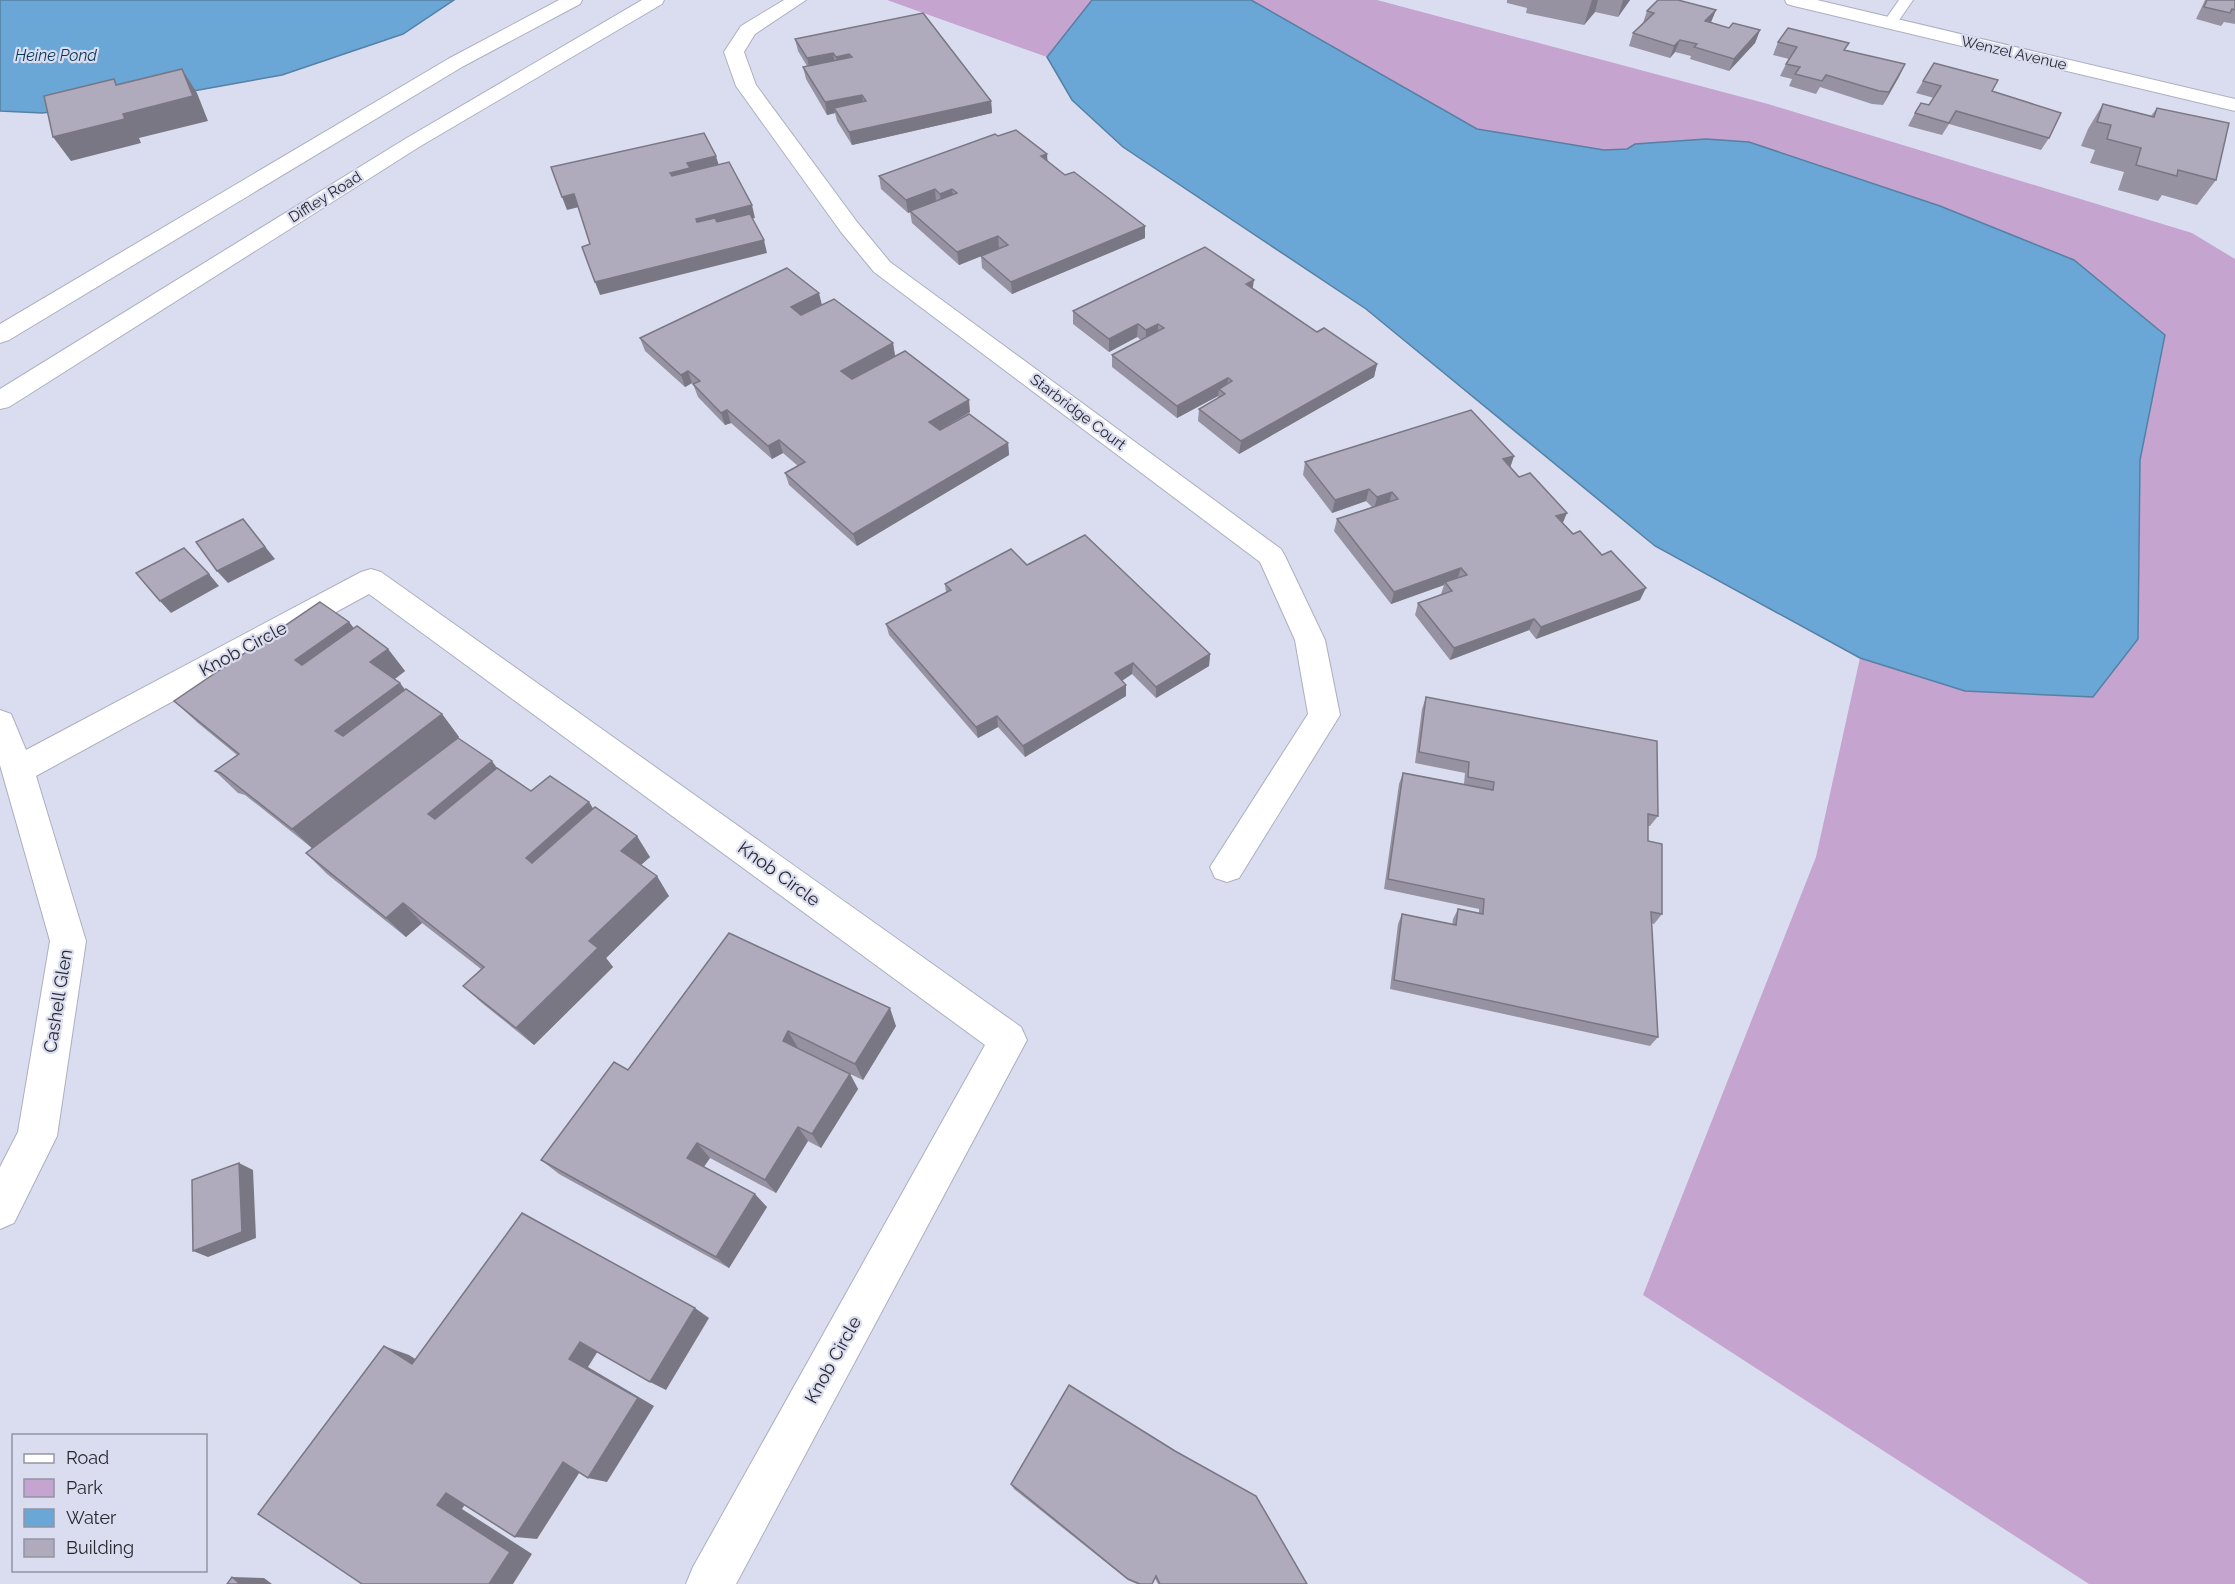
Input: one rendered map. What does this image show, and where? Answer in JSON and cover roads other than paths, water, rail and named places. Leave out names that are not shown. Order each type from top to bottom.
[{"type":"street","points":[[0,335],[455,63],[573,0]]},
{"type":"street","name":"Diffley Road","points":[[0,401],[411,143],[655,0]]},
{"type":"street","name":"Starbridge Court","points":[[797,0],[748,30],[734,52],[746,86],[849,227],[882,267],[1271,556],[1310,640],[1324,716],[1227,867]]},
{"type":"street","name":"Wenzel Avenue","points":[[1794,0],[2235,105]]},
{"type":"street","name":"Knob Circle","points":[[18,770],[371,580],[1008,1040],[710,1584]]},
{"type":"street","name":"Cashell Glen","points":[[0,723],[18,770],[68,941],[37,1136],[0,1209]]},
{"type":"lane","points":[[1890,23],[1906,0]]},
{"type":"water","name":"Heine Pond","points":[[0,0],[454,0],[403,34],[282,75],[115,105],[42,113],[0,111]]},
{"type":"water","points":[[1092,0],[1251,0],[1477,129],[1604,150],[1627,149],[1635,144],[1706,139],[1749,142],[1940,206],[2074,260],[2165,335],[2140,460],[2138,639],[2093,697],[1965,691],[1860,658],[1655,546],[1366,309],[1123,147],[1072,100],[1047,57]]}]
